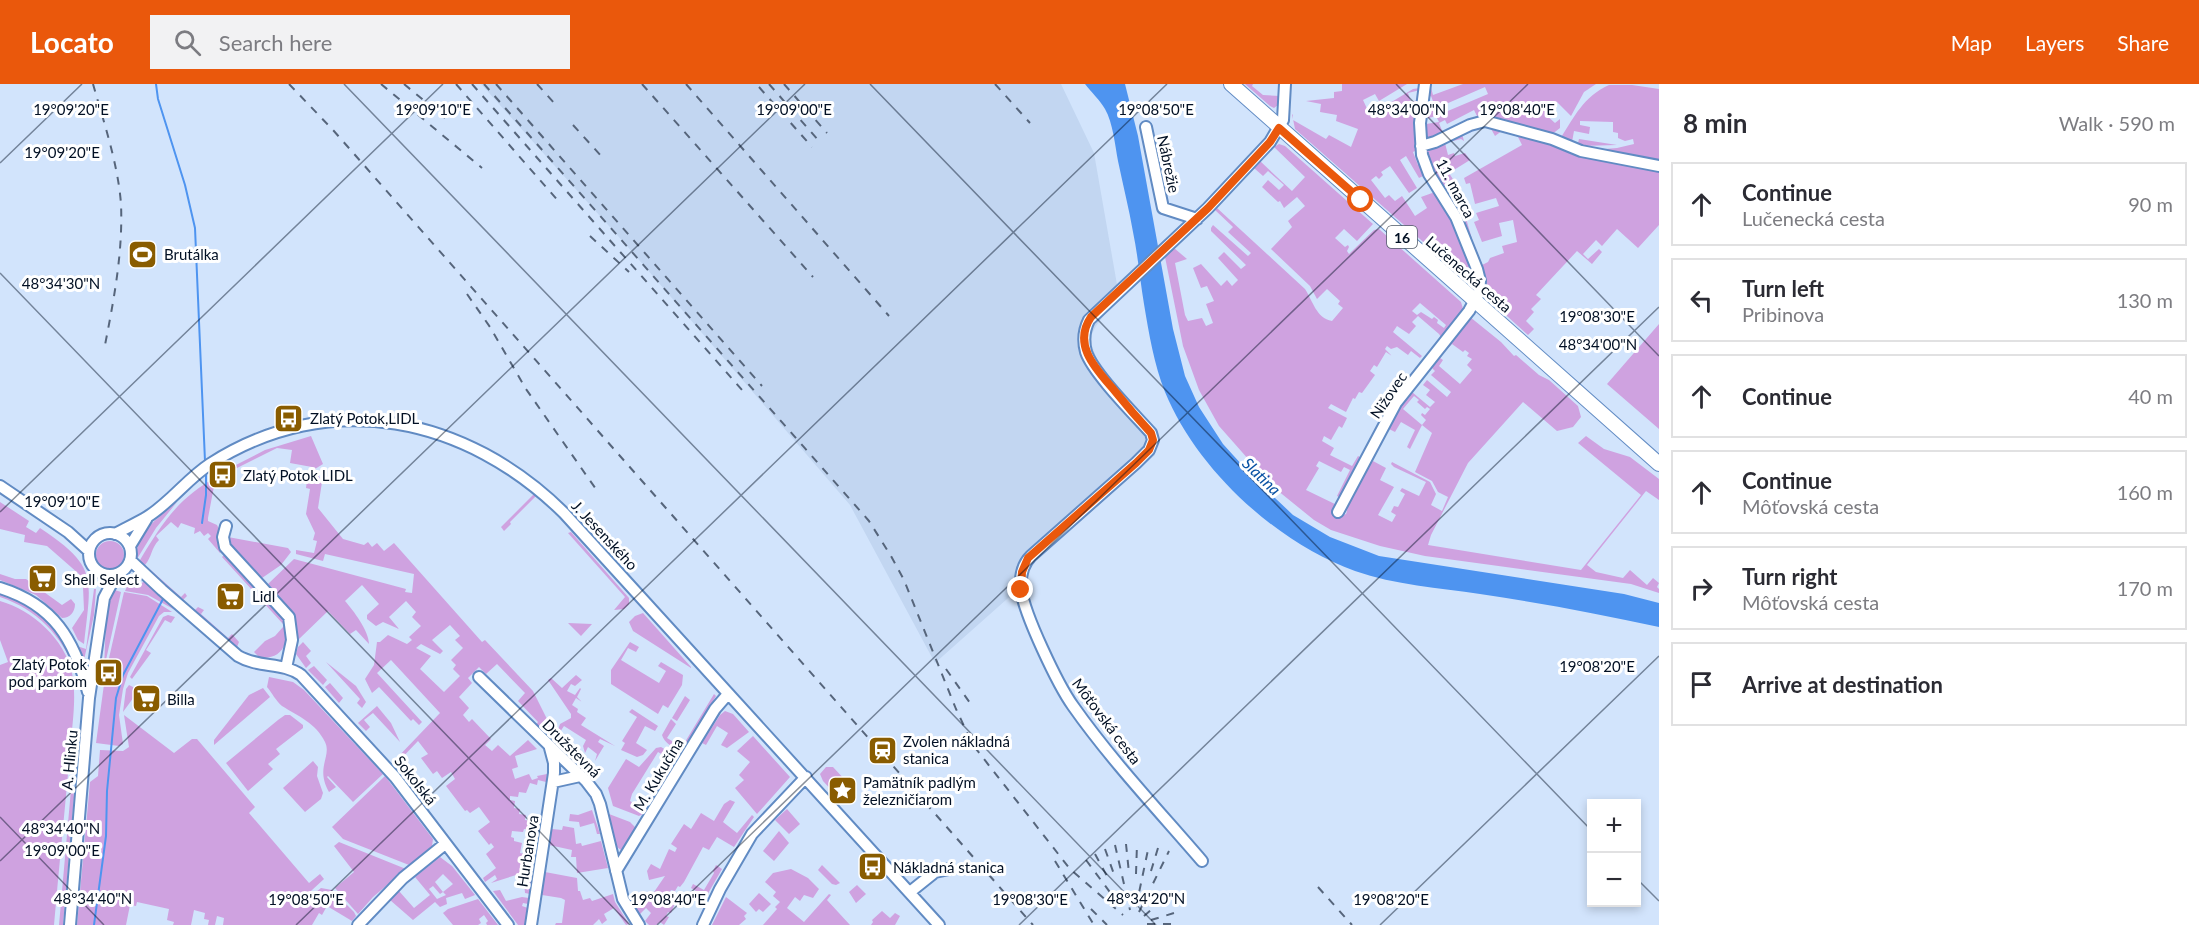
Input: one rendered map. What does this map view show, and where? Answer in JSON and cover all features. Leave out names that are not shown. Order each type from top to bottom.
[{"type":"main road","name":"Lučenecká cesta","points":[[1231,84],[1659,464]]},
{"type":"street","points":[[1197,219],[1270,142],[1283,120],[1285,84]]},
{"type":"street","name":"11. marca","points":[[1425,84],[1420,123],[1420,146],[1429,174],[1456,216],[1477,269],[1480,281],[1479,294],[1475,302]]},
{"type":"street","points":[[1420,146],[1485,121],[1552,139],[1581,151],[1659,166]]},
{"type":"street","name":"Nábrežie","points":[[1146,127],[1163,208],[1197,219]]},
{"type":"street","name":"Môťovská cesta","points":[[1197,219],[1091,317],[1084,331],[1084,345],[1092,365],[1151,433],[1152,444],[1136,463],[1028,558],[1022,572],[1021,590],[1036,631],[1069,700],[1115,759],[1202,861]]},
{"type":"street","name":"Nižovec","points":[[1338,512],[1396,403],[1475,302]]},
{"type":"street","name":"J. Jesenského","points":[[115,534],[148,517],[210,464],[249,443],[306,425],[365,421],[412,426],[466,444],[519,473],[555,503],[939,925]]},
{"type":"street","points":[[0,486],[68,532],[89,550]]},
{"type":"street","name":"J. Jesenského","points":[[130,546],[148,517]]},
{"type":"street","points":[[226,526],[223,537],[225,547],[289,617],[292,640],[286,668]]},
{"type":"street","points":[[68,532],[98,537],[115,534],[124,538],[130,546],[128,564],[116,575],[104,598]]},
{"type":"street","points":[[98,537],[89,550],[90,562],[98,572],[104,598]]},
{"type":"street","name":"Sokolská","points":[[128,564],[238,656],[253,663],[286,668],[301,675],[395,777],[508,925]]},
{"type":"street","points":[[98,572],[108,576],[116,575]]},
{"type":"street","points":[[0,588],[33,602],[58,624],[77,656],[89,698]]},
{"type":"street","name":"A. Hlinku","points":[[70,925],[89,698],[104,598]]},
{"type":"street","name":"Družstevná","points":[[479,677],[591,786],[598,800],[623,899],[639,925]]},
{"type":"street","name":"M. Kukučína","points":[[616,871],[714,709],[728,694]]},
{"type":"street","name":"Hurbanova","points":[[531,925],[553,782],[554,763],[550,748]]},
{"type":"street","points":[[553,782],[580,776]]},
{"type":"street","points":[[703,925],[752,834],[806,777]]},
{"type":"street","points":[[358,925],[403,878],[445,844]]},
{"type":"street","points":[[910,892],[935,872],[949,869]]},
{"type":"shaded area","points":[[481,84],[1061,84],[1094,153],[1119,296],[1096,326],[1092,334],[1092,346],[1099,365],[1155,431],[1155,455],[1032,564],[1025,583],[935,663],[850,505],[627,246]]},
{"type":"shaded area","points":[[1245,84],[1253,84],[1252,86],[1263,95],[1280,96],[1278,105],[1274,108],[1270,106]]},
{"type":"shaded area","points":[[1342,84],[1407,84],[1379,101],[1375,94],[1363,100],[1370,115],[1413,89],[1420,88],[1421,84],[1420,90],[1408,93],[1411,102],[1418,100],[1415,137],[1417,150],[1413,152],[1423,176],[1419,178],[1406,156],[1400,160],[1417,188],[1409,193],[1390,166],[1381,172],[1383,175],[1379,179],[1376,176],[1371,180],[1385,198],[1389,195],[1395,201],[1402,196],[1415,216],[1427,208],[1421,197],[1435,192],[1448,212],[1467,251],[1475,286],[1472,286],[1434,252],[1435,249],[1429,247],[1295,129],[1293,120],[1326,139],[1329,135],[1351,147],[1358,129],[1336,121],[1337,115],[1320,112],[1321,104],[1306,101],[1334,98],[1334,92],[1342,91]]},
{"type":"shaded area","points":[[1430,84],[1433,95],[1463,84],[1596,84],[1584,92],[1571,116],[1557,102],[1545,114],[1555,123],[1560,119],[1560,128],[1551,135],[1488,119],[1493,116],[1490,113],[1432,141],[1426,135],[1426,124],[1439,122],[1436,116],[1488,94],[1485,87],[1439,107],[1437,103],[1434,104],[1431,96],[1428,98]],"holes":[[[1474,110],[1477,116],[1443,133],[1439,123],[1445,120],[1447,124]]]},
{"type":"shaded area","points":[[1609,85],[1632,85],[1659,89],[1659,164],[1592,150],[1634,144],[1633,139],[1625,141],[1618,138],[1618,133],[1613,132],[1613,122],[1580,121],[1580,125],[1590,127],[1589,134],[1574,131],[1572,142],[1578,143],[1579,139],[1617,145],[1581,146],[1560,139],[1586,101]]},
{"type":"shaded area","points":[[1431,105],[1436,116],[1425,119],[1426,107]]},
{"type":"shaded area","points":[[1482,125],[1501,127],[1587,155],[1659,168],[1659,225],[1638,248],[1617,229],[1602,246],[1596,240],[1583,254],[1588,259],[1599,249],[1602,252],[1592,264],[1577,251],[1536,295],[1541,299],[1531,309],[1534,312],[1526,321],[1534,329],[1528,335],[1486,297],[1483,274],[1471,245],[1474,244],[1482,265],[1490,258],[1504,253],[1502,246],[1517,242],[1513,220],[1499,223],[1502,236],[1482,242],[1474,222],[1479,220],[1476,213],[1499,206],[1496,198],[1475,204],[1470,183],[1466,184],[1464,178],[1522,145],[1518,137],[1503,130],[1495,136],[1490,127],[1479,128],[1469,133],[1470,130]]},
{"type":"shaded area","points":[[1462,134],[1464,141],[1461,139],[1445,143],[1448,155],[1454,153],[1455,156],[1465,153],[1470,160],[1449,173],[1456,184],[1472,239],[1469,240],[1433,174],[1426,150]]},
{"type":"shaded area","points":[[1279,144],[1285,146],[1373,224],[1357,241],[1344,229],[1335,238],[1345,247],[1348,245],[1349,254],[1374,230],[1379,229],[1461,302],[1464,312],[1439,345],[1437,343],[1441,337],[1439,334],[1418,316],[1412,322],[1416,326],[1409,334],[1397,326],[1393,332],[1422,356],[1420,358],[1411,351],[1408,355],[1397,347],[1391,349],[1387,346],[1385,349],[1392,356],[1386,352],[1377,367],[1374,365],[1370,371],[1375,375],[1362,393],[1359,392],[1355,399],[1353,398],[1346,412],[1331,404],[1328,408],[1347,418],[1342,428],[1339,426],[1331,440],[1324,436],[1322,441],[1334,448],[1330,455],[1352,466],[1358,456],[1363,459],[1343,499],[1337,496],[1350,470],[1344,467],[1341,472],[1319,461],[1316,466],[1319,468],[1306,490],[1339,506],[1334,516],[1346,514],[1353,490],[1373,461],[1386,468],[1380,480],[1394,487],[1378,515],[1392,522],[1396,515],[1391,512],[1394,506],[1398,507],[1405,494],[1400,491],[1402,488],[1419,496],[1426,482],[1394,467],[1392,462],[1430,482],[1436,494],[1431,505],[1442,511],[1448,497],[1438,492],[1432,481],[1415,472],[1432,433],[1422,425],[1410,449],[1407,447],[1415,430],[1401,422],[1395,432],[1389,429],[1396,415],[1394,412],[1418,381],[1420,382],[1412,392],[1430,407],[1435,402],[1426,395],[1430,390],[1423,385],[1427,380],[1447,397],[1451,392],[1431,375],[1435,371],[1432,368],[1440,358],[1443,360],[1439,366],[1460,384],[1472,370],[1467,365],[1472,359],[1467,356],[1469,353],[1465,350],[1463,352],[1452,344],[1447,349],[1445,347],[1470,317],[1501,342],[1514,356],[1516,355],[1539,375],[1549,380],[1578,406],[1581,417],[1573,427],[1557,431],[1523,402],[1468,463],[1428,545],[1581,570],[1641,495],[1578,443],[1586,436],[1604,449],[1630,457],[1659,479],[1659,500],[1646,491],[1587,565],[1596,572],[1623,578],[1630,570],[1647,585],[1653,578],[1659,583],[1657,587],[1659,593],[1631,584],[1425,556],[1380,546],[1331,530],[1314,520],[1272,486],[1219,426],[1199,390],[1183,346],[1165,257],[1174,248],[1187,259],[1175,263],[1188,321],[1202,318],[1206,326],[1213,323],[1206,304],[1214,301],[1207,286],[1201,288],[1193,268],[1201,264],[1221,286],[1227,280],[1232,286],[1238,280],[1218,258],[1224,252],[1241,269],[1246,265],[1211,231],[1213,225],[1248,256],[1251,253],[1228,232],[1233,227],[1215,210],[1217,208],[1305,289],[1322,316],[1332,321],[1343,308],[1338,304],[1340,301],[1327,289],[1317,299],[1310,286],[1271,249],[1292,227],[1288,221],[1305,206],[1297,197],[1284,208],[1280,201],[1278,202],[1262,187],[1268,180],[1279,190],[1284,185],[1268,171],[1263,176],[1254,168],[1260,161],[1292,191],[1305,177],[1274,147]],"holes":[[[1420,303],[1446,325],[1444,328],[1437,323],[1438,320],[1434,317],[1432,319],[1421,312],[1417,315],[1412,311]],[[1414,396],[1425,409],[1427,407],[1430,409],[1425,415],[1422,413],[1421,415],[1426,420],[1422,425],[1403,409]]]},
{"type":"shaded area","points":[[1659,324],[1659,429],[1607,384]]},
{"type":"shaded area","points":[[311,436],[323,464],[315,469],[322,482],[318,508],[343,539],[364,545],[368,542],[372,547],[377,543],[384,551],[394,543],[482,642],[485,640],[533,691],[554,733],[576,754],[594,784],[535,726],[538,722],[518,701],[525,693],[497,664],[486,674],[479,667],[468,678],[472,683],[459,697],[469,708],[463,715],[469,722],[472,719],[491,739],[485,745],[492,751],[498,745],[510,756],[528,740],[537,749],[515,756],[518,767],[512,769],[515,779],[529,774],[532,780],[538,778],[537,776],[547,774],[546,782],[538,780],[537,785],[530,783],[526,793],[519,792],[518,797],[510,796],[510,800],[515,801],[514,808],[520,809],[519,814],[526,815],[525,820],[540,822],[539,831],[524,829],[523,832],[512,831],[511,837],[514,841],[522,843],[520,853],[535,856],[530,894],[525,893],[524,881],[518,882],[516,875],[491,883],[497,879],[495,875],[485,882],[483,878],[496,868],[486,854],[494,847],[491,843],[489,845],[478,831],[490,822],[479,807],[470,813],[465,811],[446,786],[455,779],[451,772],[442,778],[437,771],[433,774],[421,758],[428,754],[418,741],[396,764],[395,760],[440,713],[391,660],[377,673],[422,722],[419,725],[413,719],[411,721],[379,687],[372,693],[365,679],[374,665],[377,642],[388,635],[407,644],[412,640],[409,637],[421,626],[412,617],[416,612],[406,601],[389,617],[399,629],[383,622],[376,626],[367,619],[367,615],[379,604],[362,585],[345,601],[364,627],[369,644],[356,630],[350,634],[328,611],[298,640],[293,616],[268,584],[294,559],[406,589],[405,592],[412,593],[414,574],[325,554],[323,561],[296,554],[296,550],[314,553],[317,541],[313,540],[315,533],[306,514],[310,489],[306,488],[307,480],[310,480],[312,467],[290,463],[292,450],[277,448],[233,470],[222,480],[215,481],[208,521],[217,525],[219,529],[218,541],[223,550],[220,553],[208,539],[211,536],[208,533],[204,536],[200,531],[194,534],[195,528],[181,523],[178,528],[171,522],[156,536],[159,540],[145,565],[181,597],[185,593],[187,596],[183,600],[141,563],[140,560],[156,534],[182,502],[204,484],[218,476],[220,478],[230,468],[265,450]],"holes":[[[450,625],[460,636],[455,640],[463,648],[451,660],[456,665],[453,669],[460,676],[444,692],[420,669],[431,656],[416,648],[421,644],[440,654],[443,651],[432,640]]]},
{"type":"shaded area","points":[[534,494],[536,496],[504,531],[501,527]]},
{"type":"shaded area","points":[[0,502],[29,521],[26,527],[36,533],[40,528],[59,541],[82,564],[89,589],[84,644],[78,640],[72,628],[84,610],[83,587],[79,574],[47,546],[24,542],[25,535],[0,529]]},
{"type":"shaded area","points":[[177,502],[156,528],[137,559],[139,541],[144,533]]},
{"type":"shaded area","points":[[571,532],[629,598],[629,604],[624,609],[614,610],[625,597],[568,533]]},
{"type":"shaded area","points":[[228,537],[288,548],[291,552],[281,565],[262,578],[226,539]]},
{"type":"shaded area","points":[[110,541],[120,545],[124,555],[120,565],[110,569],[100,565],[96,555],[100,545]]},
{"type":"shaded area","points":[[226,553],[284,617],[288,633],[286,646],[274,656],[260,658],[254,652],[265,641],[275,636],[283,624],[222,557]]},
{"type":"shaded area","points":[[0,574],[15,579],[26,579],[62,605],[71,599],[75,604],[73,612],[70,616],[62,618],[36,595],[0,580]]},
{"type":"shaded area","points":[[131,578],[142,583],[144,581],[175,610],[148,595],[125,591]]},
{"type":"shaded area","points":[[94,589],[96,589],[94,615],[84,660],[77,646],[86,649]]},
{"type":"shaded area","points":[[112,589],[121,592],[104,669],[106,619]]},
{"type":"shaded area","points":[[124,592],[147,596],[172,612],[164,612],[159,616],[128,673],[119,715],[123,744],[119,746],[96,743],[105,677],[109,677],[110,670],[106,669]]},
{"type":"shaded area","points":[[0,593],[26,605],[49,622],[66,645],[76,672],[63,646],[47,626],[26,609],[0,597]]},
{"type":"shaded area","points":[[0,601],[24,611],[55,638],[72,673],[74,712],[54,925],[0,925],[0,665],[8,662],[0,640]]},
{"type":"shaded area","points":[[198,607],[204,610],[201,614],[228,638],[232,634],[239,642],[237,647],[195,610]]},
{"type":"shaded area","points":[[643,613],[691,668],[633,631],[629,622],[635,616]]},
{"type":"shaded area","points":[[168,615],[175,617],[171,623],[165,620],[146,650],[151,653],[132,679],[130,677],[163,617]]},
{"type":"shaded area","points":[[568,623],[592,624],[581,636]]},
{"type":"shaded area","points":[[303,642],[311,651],[306,656],[311,663],[306,668],[296,654]]},
{"type":"shaded area","points":[[630,642],[639,647],[636,652],[628,648],[621,660],[659,683],[666,671],[658,666],[661,662],[683,675],[682,685],[668,708],[663,705],[658,714],[611,684],[611,670]]},
{"type":"shaded area","points":[[326,662],[356,686],[366,702],[362,708],[357,703],[360,699]]},
{"type":"shaded area","points":[[314,666],[327,680],[323,685],[308,670]]},
{"type":"shaded area","points":[[576,675],[582,680],[575,686],[571,684],[567,691],[575,695],[581,689],[577,697],[582,702],[576,698],[572,705],[586,718],[581,725],[615,746],[600,739],[598,742],[604,746],[595,761],[597,754],[588,747],[585,753],[583,746],[586,740],[564,726],[560,732],[558,730],[560,724],[571,718],[571,714],[548,680],[551,678],[562,688]]},
{"type":"shaded area","points":[[269,677],[293,682],[304,690],[383,774],[353,802],[328,776],[336,787],[329,792],[323,776],[327,752],[325,742],[312,725],[278,702],[267,687]]},
{"type":"shaded area","points":[[330,683],[343,698],[339,703],[325,687]]},
{"type":"shaded area","points":[[129,685],[139,690],[123,712],[126,689]]},
{"type":"shaded area","points":[[263,688],[270,697],[214,745],[214,740],[249,695]]},
{"type":"shaded area","points":[[714,694],[716,696],[684,750],[668,744],[662,735],[671,719],[676,724],[667,738],[682,747]]},
{"type":"shaded area","points":[[685,696],[690,700],[677,721],[672,718]]},
{"type":"shaded area","points":[[377,706],[391,723],[400,742],[373,713],[364,720],[370,727],[366,731],[358,723]]},
{"type":"shaded area","points":[[632,709],[658,726],[655,731],[645,726],[636,743],[647,750],[643,755],[637,757],[621,750],[625,743],[622,741],[637,717],[629,712]]},
{"type":"shaded area","points":[[725,711],[733,714],[749,732],[727,748],[721,745],[728,733],[717,726],[706,745],[702,743],[720,715]]},
{"type":"shaded area","points":[[124,715],[174,753],[192,739],[197,739],[255,807],[249,813],[309,883],[320,874],[324,879],[299,902],[300,905],[321,888],[332,890],[354,912],[356,916],[352,921],[327,906],[322,915],[319,913],[312,925],[223,925],[224,918],[217,916],[215,925],[208,925],[209,920],[204,919],[205,913],[194,910],[191,925],[173,925],[174,922],[167,920],[169,909],[137,902],[136,906],[130,905],[126,925],[77,925],[90,782],[98,776],[100,750],[123,751],[129,747]]},
{"type":"shaded area","points":[[285,715],[290,715],[303,725],[303,728],[276,749],[280,754],[268,764],[273,769],[248,791],[226,763],[278,720]]},
{"type":"shaded area","points":[[753,736],[790,777],[757,814],[735,788],[744,780],[739,775],[750,762],[737,751]]},
{"type":"shaded area","points":[[661,747],[676,756],[677,762],[671,772],[665,768],[670,759],[658,752],[630,801],[647,812],[639,816],[613,806],[608,788],[626,759],[639,767],[656,748]]},
{"type":"shaded area","points":[[313,761],[318,767],[317,776],[323,793],[321,799],[305,812],[283,788]]},
{"type":"shaded area","points":[[402,765],[424,795],[421,797],[399,767]]},
{"type":"shaded area","points":[[826,767],[833,767],[846,781],[848,788],[845,794],[836,795],[823,781],[820,774]]},
{"type":"shaded area","points":[[663,771],[669,775],[658,794],[652,790]]},
{"type":"shaded area","points":[[385,776],[433,839],[432,846],[409,865],[343,839],[332,827]]},
{"type":"shaded area","points":[[72,778],[74,797],[63,925],[59,925]]},
{"type":"shaded area","points":[[730,800],[735,802],[723,822],[737,833],[752,815],[754,817],[734,847],[717,837],[709,850],[703,847],[684,882],[675,891],[671,890],[668,897],[676,901],[671,913],[668,912],[666,916],[669,917],[664,925],[660,922],[656,925],[649,925],[645,921],[651,913],[646,908],[639,915],[629,899],[652,895],[665,876],[649,880],[647,871],[651,864],[660,869],[669,849],[675,852],[677,848],[671,844],[684,824],[691,829],[701,813],[714,821],[724,804]]},
{"type":"shaded area","points":[[787,809],[800,824],[789,834],[775,820]]},
{"type":"shaded area","points":[[592,810],[600,834],[597,834],[594,823],[580,827],[579,822],[569,821],[570,814],[578,815]]},
{"type":"shaded area","points":[[609,814],[630,822],[636,828],[621,850],[614,845]]},
{"type":"shaded area","points":[[563,826],[574,828],[576,844],[581,843],[582,846],[601,841],[608,868],[577,873],[576,857],[571,857],[572,850],[549,845],[552,829],[562,830]]},
{"type":"shaded area","points":[[779,831],[789,843],[774,861],[763,851]]},
{"type":"shaded area","points":[[339,842],[406,869],[373,897],[358,914],[335,888],[354,872],[334,846]]},
{"type":"shaded area","points":[[440,857],[452,866],[475,895],[465,899],[462,893],[446,898],[447,904],[440,907],[435,902],[413,920],[390,900],[399,891],[414,908],[430,895],[415,877]],"holes":[[[443,874],[453,884],[443,892],[435,882]],[[433,886],[440,894],[443,892],[446,895],[437,899],[429,889]]]},
{"type":"shaded area","points":[[716,865],[722,869],[706,897],[691,888],[693,884],[704,890]]},
{"type":"shaded area","points":[[822,865],[840,883],[832,884],[818,870]]},
{"type":"shaded area","points":[[791,869],[808,878],[819,889],[813,898],[804,895],[800,901],[795,897],[787,908],[804,922],[829,894],[831,895],[827,900],[850,925],[763,925],[780,902],[773,896],[776,892],[765,882],[773,873]]},
{"type":"shaded area","points":[[545,872],[577,878],[578,891],[583,900],[590,898],[592,901],[613,894],[615,902],[629,924],[626,925],[614,908],[604,914],[607,920],[602,924],[599,919],[593,925],[555,925],[562,923],[565,900],[542,895]]},
{"type":"shaded area","points":[[857,885],[866,894],[856,903],[849,892]]},
{"type":"shaded area","points":[[500,890],[506,901],[522,897],[529,898],[528,904],[523,903],[522,906],[528,908],[525,925],[518,925],[493,891]]},
{"type":"shaded area","points":[[759,893],[771,904],[763,912],[759,909],[756,912],[749,904]]},
{"type":"shaded area","points":[[726,897],[747,913],[744,916],[746,919],[739,925],[712,925]]},
{"type":"shaded area","points":[[478,899],[498,925],[487,925],[488,921],[484,915],[479,919],[481,923],[478,925],[453,925],[443,913],[448,909]]},
{"type":"shaded area","points":[[882,911],[890,918],[895,913],[900,916],[895,925],[871,925],[872,920]]},
{"type":"water","points":[[1085,84],[1125,84],[1138,136],[1173,329],[1185,376],[1199,407],[1223,444],[1253,477],[1293,515],[1330,537],[1379,556],[1624,594],[1659,603],[1659,627],[1547,605],[1417,586],[1370,576],[1326,558],[1297,542],[1269,523],[1243,500],[1197,449],[1179,421],[1165,392],[1150,338],[1135,241],[1112,127],[1103,106]]},
{"type":"waterway","points":[[156,84],[158,99],[185,185],[195,228],[205,461]]},
{"type":"waterway","points":[[202,523],[206,473]]},
{"type":"waterway","points":[[94,925],[106,836],[107,791],[116,698],[123,675],[163,599]]},
{"type":"railway","points":[[93,84],[114,159],[121,204],[119,258],[105,345]]},
{"type":"railway","points":[[289,84],[333,130],[1033,925]]},
{"type":"railway","points":[[381,84],[482,168]]},
{"type":"railway","points":[[404,84],[445,118]]},
{"type":"railway","points":[[456,84],[560,203]]},
{"type":"railway","points":[[472,84],[742,390]]},
{"type":"railway","points":[[484,84],[869,521],[904,580],[973,745],[1070,869],[1123,915]]},
{"type":"railway","points":[[496,84],[762,386]]},
{"type":"railway","points":[[537,84],[556,105]]},
{"type":"railway","points":[[642,84],[813,277]]},
{"type":"railway","points":[[686,84],[889,316]]},
{"type":"railway","points":[[769,84],[819,141]]},
{"type":"railway","points":[[784,84],[827,133]]},
{"type":"railway","points":[[995,84],[1030,123]]},
{"type":"railway","points":[[759,87],[812,147]]},
{"type":"railway","points":[[573,125],[603,158]]},
{"type":"railway","points":[[590,236],[629,272]]},
{"type":"railway","points":[[467,294],[490,327],[526,389],[598,492]]},
{"type":"railway","points":[[946,669],[970,703]]},
{"type":"railway","points":[[1126,844],[1129,873]]},
{"type":"railway","points":[[1136,874],[1137,844]]},
{"type":"railway","points":[[1115,845],[1130,910]]},
{"type":"railway","points":[[1136,907],[1149,845]]},
{"type":"railway","points":[[1151,871],[1158,848]]},
{"type":"railway","points":[[1105,849],[1115,877]]},
{"type":"railway","points":[[1139,912],[1169,851]]},
{"type":"railway","points":[[1095,854],[1108,878]]},
{"type":"railway","points":[[1086,860],[1118,903]]},
{"type":"railway","points":[[1055,861],[1094,925]]},
{"type":"railway","points":[[1318,887],[1352,925]]},
{"type":"railway","points":[[1144,916],[1166,897]]},
{"type":"railway","points":[[1091,909],[1107,925]]},
{"type":"railway","points":[[1151,920],[1174,913]]},
{"type":"railway","points":[[1147,924],[1175,924]]},
{"type":"place","name":"Brutálka","points":[[143,254]]},
{"type":"place","name":"Zlatý Potok,LIDL","points":[[289,418]]},
{"type":"place","name":"Zlatý Potok LIDL","points":[[222,475]]},
{"type":"place","name":"Shell Select","points":[[43,579]]},
{"type":"place","name":"Lidl","points":[[231,596]]},
{"type":"place","name":"Zlatý Potok pod parkom","points":[[108,673]]},
{"type":"place","name":"Billa","points":[[146,699]]},
{"type":"place","name":"Zvolen nákladná stanica","points":[[882,750]]},
{"type":"place","name":"Pamätník padlým železničiarom","points":[[842,791]]},
{"type":"place","name":"Nákladná stanica","points":[[872,867]]},
{"type":"route","points":[[1021,590],[1022,572],[1028,558],[1136,463],[1152,444],[1151,433],[1089,359],[1085,349],[1084,331],[1095,312],[1109,302],[1208,208],[1270,142],[1279,128],[1361,200]]},
{"type":"water label","name":"Slatina","points":[[1262,476]]}]
